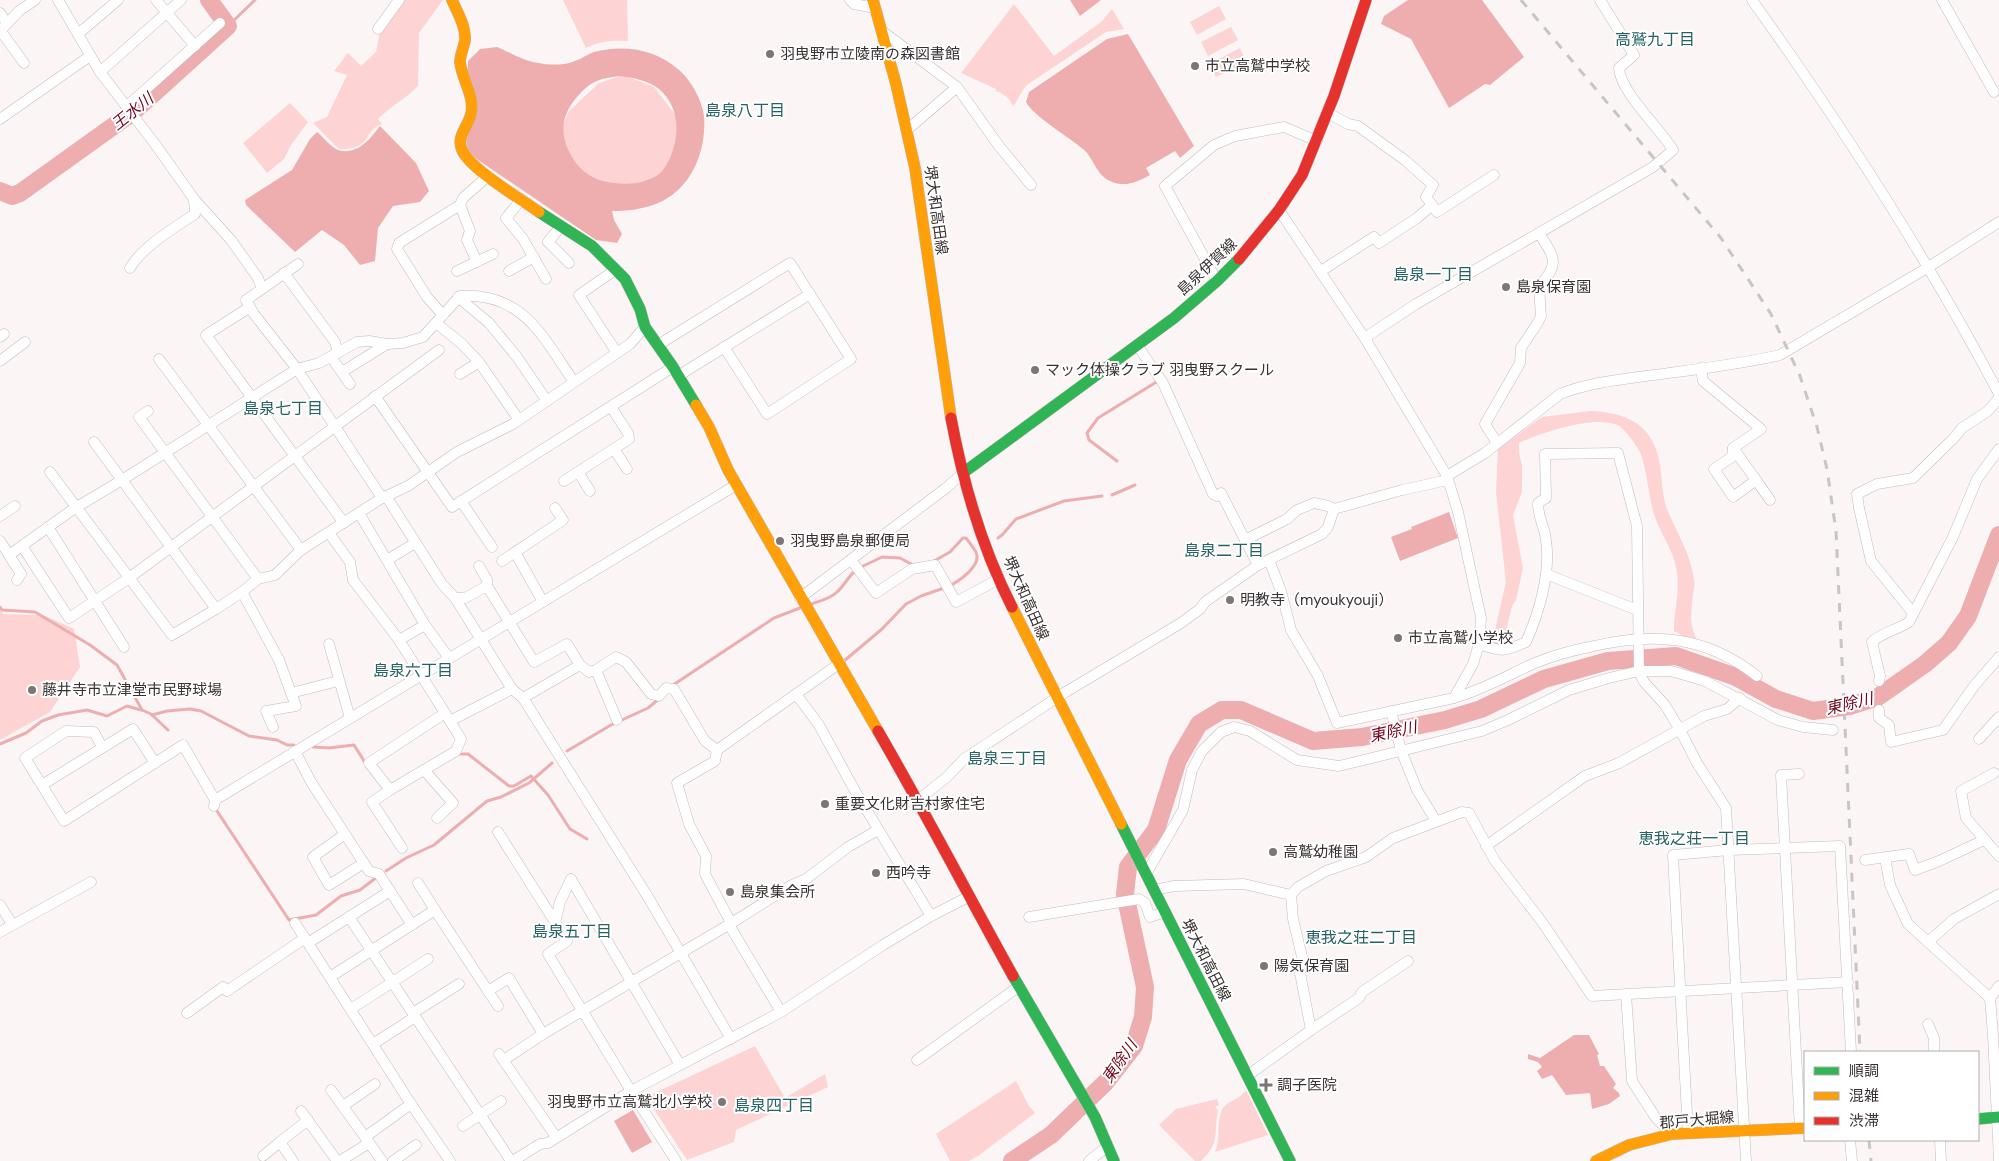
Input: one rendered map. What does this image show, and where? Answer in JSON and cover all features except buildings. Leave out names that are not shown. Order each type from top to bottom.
[{"type":"main road","points":[[452,0],[464,28],[465,39],[460,61],[471,98],[470,114],[460,139],[461,148],[465,156],[520,200],[592,246],[625,279],[640,308],[645,327],[676,371],[709,427],[736,485],[800,598],[840,662],[918,800],[936,839],[1018,987],[1095,1117],[1114,1161]]},
{"type":"main road","name":"島泉伊賀線","points":[[963,473],[1174,318],[1217,281],[1248,250],[1279,210],[1302,175],[1328,113],[1366,0]]},
{"type":"main road","name":"堺大和高田線","points":[[874,4],[907,130],[923,219],[934,313],[963,473],[972,506],[999,579],[1290,1161]]},
{"type":"main road","points":[[1979,1119],[1998,1118]]},
{"type":"main road","name":"郡戸大堀線","points":[[1596,1161],[1629,1145],[1672,1134],[1803,1128]]},
{"type":"street","points":[[3,28],[19,11],[35,0]]},
{"type":"street","points":[[58,0],[100,72],[194,199],[231,240],[258,278],[262,288]]},
{"type":"street","points":[[156,0],[195,46]]},
{"type":"street","points":[[100,72],[180,0]]},
{"type":"street","points":[[378,30],[398,0]]},
{"type":"street","points":[[850,0],[854,4],[874,4]]},
{"type":"street","points":[[1366,340],[1369,335],[1416,304],[1653,167],[1673,150],[1665,136],[1639,106],[1623,81],[1619,68],[1634,55],[1600,0]]},
{"type":"street","points":[[1752,0],[1822,98],[1872,174],[1999,394]]},
{"type":"street","points":[[1942,0],[1994,92]]},
{"type":"street","points":[[78,34],[111,2]]},
{"type":"street","points":[[0,12],[3,28],[24,63]]},
{"type":"street","points":[[126,107],[220,23]]},
{"type":"street","points":[[881,31],[957,87],[999,146],[1031,185]]},
{"type":"street","points":[[0,119],[90,56]]},
{"type":"street","points":[[907,130],[957,87]]},
{"type":"street","points":[[1328,113],[1348,124],[1358,126],[1406,161],[1432,185],[1426,198],[1437,212],[1494,175]]},
{"type":"street","points":[[1217,281],[1165,186],[1214,145],[1235,136],[1284,127],[1317,141]]},
{"type":"street","points":[[488,176],[463,198],[460,205],[399,243],[397,249],[439,319],[479,362],[519,420]]},
{"type":"street","points":[[130,268],[135,260],[168,232],[195,214],[194,199]]},
{"type":"street","points":[[520,200],[506,218],[523,238],[546,279]]},
{"type":"street","points":[[460,205],[470,231],[467,240],[477,262]]},
{"type":"street","points":[[1321,271],[1374,237],[1379,243],[1417,218],[1432,205]]},
{"type":"street","points":[[1279,210],[1366,340],[1447,476],[1458,512],[1481,618],[1479,644],[1473,664],[1454,698]]},
{"type":"street","points":[[1245,540],[1287,519],[1297,510],[1314,503],[1334,509],[1402,490],[1444,481],[1447,476],[1485,453],[1560,394],[1573,388],[1612,380],[1780,355],[1927,268],[1999,222]]},
{"type":"street","points":[[561,226],[548,242],[569,263]]},
{"type":"street","points":[[1497,443],[1485,424],[1520,363],[1521,348],[1541,316],[1538,286],[1550,273],[1554,263],[1552,254],[1539,233]]},
{"type":"street","points":[[457,271],[493,254]]},
{"type":"street","points":[[509,271],[534,257]]},
{"type":"street","points":[[658,345],[790,263],[851,359],[767,414],[724,346]]},
{"type":"street","points":[[298,264],[246,300],[297,369],[334,427],[384,497],[442,584],[455,598],[512,688],[523,698],[613,840],[731,1039]]},
{"type":"street","points":[[615,270],[579,295],[617,353]]},
{"type":"street","points":[[284,273],[335,342],[334,355],[350,384]]},
{"type":"street","points":[[375,396],[452,507],[611,407],[724,346],[810,294]]},
{"type":"street","points":[[9,555],[76,508],[297,369],[319,363],[357,342],[403,343],[423,337],[460,296],[473,295],[496,298],[525,316],[574,382]]},
{"type":"street","points":[[458,298],[489,323],[500,335],[547,401]]},
{"type":"street","points":[[250,307],[206,334],[344,523]]},
{"type":"street","points":[[50,472],[172,635],[216,609],[258,579],[275,574],[301,550],[384,497],[408,486],[457,452],[519,420],[630,344],[645,327]]},
{"type":"street","points":[[0,361],[24,342]]},
{"type":"street","points":[[342,372],[387,344]]},
{"type":"street","points":[[1137,345],[1162,383],[1213,494],[1216,496],[1221,493],[1258,565]]},
{"type":"street","points":[[22,546],[69,618],[129,578],[212,518],[439,350]]},
{"type":"street","points":[[159,359],[301,550]]},
{"type":"street","points":[[460,374],[479,362]]},
{"type":"street","points":[[1701,368],[1703,381],[1761,429],[1733,448],[1732,457],[1714,469],[1733,497],[1756,480]]},
{"type":"street","points":[[1913,613],[1872,562],[1857,494],[1877,484],[1913,478],[1962,428],[1988,412],[1999,398]]},
{"type":"street","points":[[564,481],[629,439],[628,433],[611,407]]},
{"type":"street","points":[[148,411],[139,417],[258,579]]},
{"type":"street","points":[[94,442],[216,609]]},
{"type":"street","points":[[1733,448],[1770,500]]},
{"type":"street","points":[[614,449],[627,469]]},
{"type":"street","points":[[1879,681],[1880,676],[1872,642],[1876,638],[1897,630],[1909,622],[1953,537],[1977,479],[1999,449]]},
{"type":"street","points":[[1479,644],[1507,651],[1526,642],[1533,627],[1548,565],[1546,539],[1538,516],[1538,504],[1546,498],[1545,454],[1618,453],[1636,526],[1638,610],[1635,639],[1639,671],[1644,682],[1665,706],[1697,763],[1726,808],[1746,1161]]},
{"type":"street","points":[[578,472],[590,491]]},
{"type":"street","points":[[800,598],[946,488],[963,473]]},
{"type":"street","points":[[102,747],[94,732],[66,731],[25,758],[64,821],[183,745],[214,803],[295,751],[736,485]]},
{"type":"street","points":[[461,502],[492,547]]},
{"type":"street","points":[[0,515],[15,506]]},
{"type":"street","points":[[502,561],[564,520],[555,508]]},
{"type":"street","points":[[918,800],[947,777],[964,759],[1057,698],[1181,623],[1200,609],[1205,602],[1258,565],[1322,534],[1328,527],[1334,509]]},
{"type":"street","points":[[359,513],[425,625],[449,658]]},
{"type":"street","points":[[48,527],[124,647]]},
{"type":"street","points":[[329,533],[350,562],[354,580],[399,640],[461,739],[456,751],[372,802],[402,848]]},
{"type":"street","points":[[0,541],[21,574],[17,580]]},
{"type":"street","points":[[387,560],[415,544]]},
{"type":"street","points":[[515,552],[543,602]]},
{"type":"street","points":[[851,560],[876,593],[912,569],[935,565],[956,602],[999,579]]},
{"type":"street","points":[[1268,560],[1281,591],[1291,630],[1318,676],[1337,723],[1391,713],[1476,692],[1554,656],[1635,639],[1664,638],[1683,641],[1727,656],[1757,676]]},
{"type":"street","points":[[479,566],[487,580],[488,586],[534,662],[567,644],[580,665],[589,672],[596,670],[616,657],[626,662],[651,694],[659,696],[666,688],[674,688],[705,741],[717,750]]},
{"type":"street","points":[[1546,574],[1638,610]]},
{"type":"street","points":[[455,598],[466,598],[488,586]]},
{"type":"street","points":[[242,592],[279,660],[296,706],[266,712],[273,728]]},
{"type":"street","points":[[399,640],[425,625]]},
{"type":"street","points":[[329,644],[350,718]]},
{"type":"street","points":[[1879,710],[1879,718],[1889,725],[1891,742],[1943,730],[1974,686],[1999,657]]},
{"type":"street","points":[[781,1012],[730,924],[706,874],[706,856],[689,824],[677,783],[714,761],[717,750],[840,662]]},
{"type":"street","points":[[523,698],[580,665]]},
{"type":"street","points":[[596,670],[617,720]]},
{"type":"street","points":[[1144,871],[1182,810],[1192,770],[1198,758],[1221,732],[1234,727],[1250,731],[1296,760],[1339,766],[1482,731],[1569,690],[1639,671],[1671,671],[1705,681],[1778,720],[1803,727],[1833,730]]},
{"type":"street","points":[[291,693],[338,681]]},
{"type":"street","points":[[390,790],[369,763],[448,717],[512,688]]},
{"type":"street","points":[[796,694],[819,726],[855,791],[931,916]]},
{"type":"street","points":[[1486,846],[1585,776],[1619,763],[1704,716],[1727,709],[1740,698]]},
{"type":"street","points":[[1391,713],[1400,750],[1417,790],[1436,821]]},
{"type":"street","points":[[1979,739],[1999,716]]},
{"type":"street","points":[[42,784],[133,729],[155,764]]},
{"type":"street","points":[[295,751],[311,782],[369,871],[379,874],[412,925]]},
{"type":"street","points":[[424,770],[453,803],[437,818]]},
{"type":"street","points":[[1994,773],[1961,791],[1966,818],[1999,856]]},
{"type":"street","points":[[1799,774],[1781,775],[1792,985],[1803,1128]]},
{"type":"street","points":[[1311,1030],[1300,973],[1303,961],[1293,919],[1291,895],[1298,888],[1326,871],[1366,857],[1393,838],[1462,812],[1469,813],[1495,861],[1542,922],[1592,996],[1848,982]]},
{"type":"street","points":[[556,1137],[501,1057],[583,1011],[792,885],[806,879],[848,847],[878,830]]},
{"type":"street","points":[[498,832],[567,942],[548,954],[630,1091],[676,1161]]},
{"type":"street","points":[[345,834],[313,857],[329,885],[364,863]]},
{"type":"street","points":[[1865,860],[1909,854],[1915,870],[1984,840]]},
{"type":"street","points":[[1688,1133],[1674,855],[1729,850],[1840,846],[1851,1051]]},
{"type":"street","points":[[1885,858],[1890,885],[1908,924],[1990,998],[1996,1035],[1999,1160]]},
{"type":"street","points":[[555,922],[560,902],[571,879],[680,1065]]},
{"type":"street","points":[[0,932],[91,882]]},
{"type":"street","points":[[418,883],[498,1006]]},
{"type":"street","points":[[1154,890],[1174,886],[1244,884],[1291,895]]},
{"type":"street","points":[[187,1013],[223,987],[227,991],[390,891]]},
{"type":"street","points":[[1928,942],[1954,918],[1999,894]]},
{"type":"street","points":[[350,917],[512,1161],[540,1144],[548,1142],[630,1091],[781,1012],[855,962],[968,896]]},
{"type":"street","points":[[1029,917],[1139,899],[1145,902],[1150,917],[1165,912]]},
{"type":"street","points":[[0,905],[12,924]]},
{"type":"street","points":[[330,977],[435,910]]},
{"type":"street","points":[[295,923],[450,1161]]},
{"type":"street","points":[[351,1009],[428,959]]},
{"type":"street","points":[[1247,1076],[1359,998],[1362,992],[1408,961]]},
{"type":"street","points":[[488,991],[509,978],[543,1034]]},
{"type":"street","points":[[373,1044],[459,984]]},
{"type":"street","points":[[1990,998],[1999,986]]},
{"type":"street","points":[[917,1060],[1018,987]]},
{"type":"street","points":[[1626,994],[1632,1081],[1656,1118],[1672,1134]]},
{"type":"street","points":[[1928,1024],[1934,1038],[1934,1051]]},
{"type":"street","points":[[343,1106],[375,1084]]},
{"type":"street","points":[[331,1090],[382,1161]]},
{"type":"street","points":[[463,1126],[501,1101]]},
{"type":"street","points":[[301,1111],[339,1161],[412,1104]]},
{"type":"street","points":[[263,1156],[308,1120]]},
{"type":"street","points":[[1850,1141],[1852,1161]]},
{"type":"street","points":[[1940,1141],[1941,1161]]},
{"type":"street","points":[[280,1142],[293,1161]]},
{"type":"street","points":[[393,1161],[416,1145]]},
{"type":"street","points":[[1089,1161],[1108,1146]]},
{"type":"shaded area","points":[[401,0],[443,0],[419,33],[418,86],[378,119],[382,124],[372,131],[363,143],[350,148],[339,149],[313,123],[327,117],[347,75],[334,71],[348,53],[361,66],[376,52],[380,31]]},
{"type":"shaded area","points":[[563,0],[627,0],[628,41],[607,41],[586,48]]},
{"type":"shaded area","points":[[1070,0],[1101,0],[1080,16]]},
{"type":"shaded area","points":[[1408,0],[1482,0],[1524,57],[1490,85],[1485,84],[1449,108],[1411,39],[1381,24],[1384,16]]},
{"type":"shaded area","points":[[1014,4],[1054,56],[1101,22],[1112,9],[1124,29],[1106,32],[1027,85],[1013,106],[1008,98],[998,91],[996,92],[996,89],[961,73]]},
{"type":"shaded area","points":[[1219,6],[1226,19],[1197,35],[1190,22]]},
{"type":"shaded area","points":[[1231,27],[1238,40],[1208,56],[1201,42]]},
{"type":"shaded area","points":[[1128,34],[1194,146],[1180,158],[1175,151],[1146,168],[1150,175],[1145,178],[1136,182],[1121,184],[1110,181],[1101,175],[1083,149],[1043,120],[1026,102],[1029,92],[1107,39]]},
{"type":"shaded area","points":[[497,47],[528,61],[550,64],[569,63],[594,52],[617,48],[639,50],[660,57],[679,70],[688,79],[703,110],[704,135],[693,171],[675,193],[659,203],[631,210],[612,211],[614,220],[622,234],[617,243],[596,240],[478,160],[468,151],[466,138],[468,61],[480,49]],"holes":[[[620,76],[650,83],[659,89],[671,104],[676,122],[673,149],[665,167],[654,177],[638,183],[615,183],[594,178],[576,163],[564,138],[564,121],[571,105],[579,95],[594,82]]]},
{"type":"shaded area","points":[[1240,48],[1246,62],[1216,77],[1209,64]]},
{"type":"shaded area","points":[[623,75],[654,87],[680,121],[674,159],[656,181],[602,189],[574,171],[560,132],[569,111],[599,83]]},
{"type":"shaded area","points":[[290,103],[308,122],[291,145],[284,159],[267,173],[243,143]]},
{"type":"shaded area","points":[[380,126],[416,163],[429,191],[420,202],[393,206],[378,228],[375,261],[360,265],[344,245],[322,230],[295,252],[246,205],[245,200],[292,170],[310,139],[317,132],[335,149],[351,151],[362,145]]},
{"type":"shaded area","points":[[1590,411],[1616,414],[1627,418],[1637,423],[1652,440],[1660,465],[1665,504],[1692,569],[1694,585],[1691,620],[1700,645],[1674,631],[1678,591],[1676,567],[1653,511],[1640,452],[1621,427],[1608,422],[1582,423],[1568,426],[1519,443],[1522,466],[1522,492],[1513,515],[1523,568],[1516,600],[1512,606],[1502,646],[1492,643],[1506,582],[1496,492],[1498,449],[1542,417]]},
{"type":"shaded area","points":[[1449,512],[1458,538],[1400,561],[1391,537]]},
{"type":"shaded area","name":"藤井寺市立津堂市民野球場","points":[[0,609],[3,614],[43,615],[74,629],[80,667],[50,712],[0,740]]},
{"type":"shaded area","points":[[1574,1035],[1589,1035],[1599,1054],[1597,1055],[1600,1066],[1604,1066],[1616,1084],[1613,1088],[1620,1096],[1609,1104],[1592,1109],[1590,1093],[1566,1095],[1552,1075],[1542,1079],[1537,1071],[1542,1067],[1538,1062],[1528,1059],[1528,1054],[1540,1058]]},
{"type":"shaded area","points":[[755,1046],[785,1098],[825,1074],[828,1087],[736,1130],[734,1142],[687,1160],[646,1097]]},
{"type":"shaded area","points":[[1016,1081],[1029,1106],[1035,1113],[978,1156],[969,1161],[950,1161],[936,1134]]},
{"type":"shaded area","points":[[1246,1090],[1268,1135],[1215,1152],[1222,1110]]},
{"type":"shaded area","points":[[1217,1099],[1219,1105],[1215,1107],[1218,1110],[1214,1143],[1201,1161],[1195,1161],[1159,1125],[1176,1109]]},
{"type":"shaded area","points":[[633,1110],[652,1142],[632,1153],[614,1121]]},
{"type":"waterway","name":"王水川","points":[[0,191],[12,196],[20,193],[133,112],[228,26],[209,0]]},
{"type":"waterway","points":[[228,26],[255,0]]},
{"type":"waterway","points":[[1117,461],[1089,440],[1087,433],[1098,418],[1158,381]]},
{"type":"waterway","points":[[1112,495],[1135,485]]},
{"type":"waterway","points":[[998,538],[1016,519],[1064,501],[1102,496]]},
{"type":"waterway","name":"東除川","points":[[1012,1161],[1051,1135],[1105,1083],[1134,1046],[1143,1017],[1145,987],[1125,894],[1128,867],[1156,830],[1178,760],[1199,724],[1222,710],[1241,710],[1313,741],[1362,737],[1445,720],[1481,709],[1544,679],[1608,661],[1676,656],[1736,677],[1776,699],[1813,711],[1850,706],[1878,697],[1925,664],[1949,643],[1968,616],[1999,535]]},
{"type":"waterway","points":[[934,561],[950,552],[963,538],[966,538],[975,550],[977,557],[973,567],[950,586]]},
{"type":"waterway","points":[[861,567],[882,557],[900,558],[913,565]]},
{"type":"waterway","points":[[811,604],[825,600],[834,594],[855,571]]},
{"type":"waterway","points":[[844,661],[882,629],[906,604],[921,596],[944,588]]},
{"type":"waterway","points":[[0,607],[2,610],[35,612],[90,645],[117,665],[142,710],[151,714],[168,730]]},
{"type":"waterway","points":[[673,685],[774,618],[800,608]]},
{"type":"waterway","points":[[567,751],[611,725],[648,708],[660,698]]},
{"type":"waterway","points":[[0,744],[26,733],[42,721],[58,715],[87,710],[107,716],[127,706],[141,710]]},
{"type":"waterway","points":[[152,715],[167,711],[190,709],[201,711],[249,736],[277,740],[287,745],[294,745]]},
{"type":"waterway","points":[[313,747],[329,748],[354,745],[366,764]]},
{"type":"waterway","points":[[457,754],[468,754],[509,786],[514,786],[531,776],[548,795],[570,829],[587,839]]},
{"type":"waterway","points":[[386,871],[406,858],[434,845],[487,801],[501,797],[529,783],[552,763]]},
{"type":"waterway","points":[[215,808],[289,920],[316,915],[341,896],[360,890],[377,877]]},
{"type":"railway","points":[[1521,0],[1721,238],[1771,314],[1800,376],[1817,427],[1827,469],[1836,531],[1860,1051]]},
{"type":"railway","points":[[1869,1141],[1871,1161]]},
{"type":"traffic: fast","points":[[539,212],[592,246],[625,279],[640,309],[645,327],[673,367],[696,405]]},
{"type":"traffic: fast","points":[[963,473],[1174,318],[1217,281],[1239,259]]},
{"type":"traffic: fast","points":[[1121,824],[1290,1161]]},
{"type":"traffic: fast","points":[[1013,976],[1095,1117],[1114,1161]]},
{"type":"traffic: fast","points":[[1979,1119],[1999,1117]]},
{"type":"traffic: slow","points":[[452,0],[461,19],[465,35],[460,62],[472,107],[470,119],[460,140],[462,150],[467,158],[485,175],[539,212]]},
{"type":"traffic: slow","points":[[873,0],[896,84],[915,168],[951,418]]},
{"type":"traffic: slow","points":[[696,405],[709,427],[728,470],[878,731]]},
{"type":"traffic: slow","points":[[1012,607],[1121,824]]},
{"type":"traffic: slow","points":[[1596,1161],[1629,1145],[1672,1134],[1804,1128]]},
{"type":"traffic: jam","points":[[1239,259],[1279,210],[1302,175],[1334,96],[1366,0]]},
{"type":"traffic: jam","points":[[951,418],[961,467],[975,515],[1001,585],[1012,607]]},
{"type":"traffic: jam","points":[[878,731],[1013,976]]},
{"type":"place","name":"羽曳野市立陵南の森図書館","points":[[770,54]]},
{"type":"place","name":"市立高鷲中学校","points":[[1195,66]]},
{"type":"place","name":"島泉保育園","points":[[1506,287]]},
{"type":"place","name":"マック体操クラブ 羽曳野スクール","points":[[1035,370]]},
{"type":"place","name":"羽曳野島泉郵便局","points":[[780,541]]},
{"type":"place","name":"明教寺（myoukyouji）","points":[[1230,600]]},
{"type":"place","name":"市立高鷲小学校","points":[[1398,638]]},
{"type":"place","name":"藤井寺市立津堂市民野球場","points":[[32,690]]},
{"type":"place","name":"重要文化財吉村家住宅","points":[[825,804]]},
{"type":"place","name":"高鷲幼稚園","points":[[1273,852]]},
{"type":"place","name":"西吟寺","points":[[876,873]]},
{"type":"place","name":"島泉集会所","points":[[730,892]]},
{"type":"place","name":"陽気保育園","points":[[1264,966]]},
{"type":"place","name":"調子医院","points":[[1266,1085]]},
{"type":"place","name":"羽曳野市立高鷲北小学校","points":[[722,1102]]},
{"type":"district","name":"高鷲九丁目","points":[[1655,39]]},
{"type":"district","name":"島泉八丁目","points":[[745,110]]},
{"type":"district","name":"島泉一丁目","points":[[1433,274]]},
{"type":"district","name":"島泉七丁目","points":[[283,408]]},
{"type":"district","name":"島泉二丁目","points":[[1224,550]]},
{"type":"district","name":"島泉六丁目","points":[[413,670]]},
{"type":"district","name":"島泉三丁目","points":[[1007,758]]},
{"type":"district","name":"恵我之荘一丁目","points":[[1694,838]]},
{"type":"district","name":"島泉五丁目","points":[[572,931]]},
{"type":"district","name":"恵我之荘二丁目","points":[[1361,937]]},
{"type":"district","name":"島泉四丁目","points":[[774,1105]]}]
